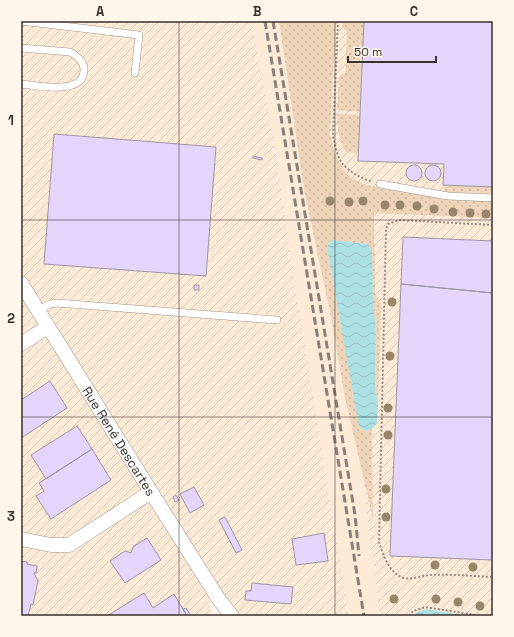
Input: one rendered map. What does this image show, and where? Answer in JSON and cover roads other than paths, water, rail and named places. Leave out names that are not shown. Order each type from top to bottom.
[{"type":"street","name":"Rue René Descartes","points":[[21,283],[218,598],[232,616]]},
{"type":"street","points":[[21,344],[48,327]]},
{"type":"street","points":[[21,539],[51,545],[69,545],[151,492]]},
{"type":"street","name":"Rue René Descartes","points":[[218,598],[225,616]]},
{"type":"lane","points":[[21,21],[139,35],[135,73]]},
{"type":"lane","points":[[21,48],[70,52],[77,56],[84,68],[84,75],[79,82],[72,86],[64,88],[21,84]]},
{"type":"lane","points":[[380,184],[448,196],[493,198]]},
{"type":"lane","points":[[38,310],[50,304],[57,303],[277,320]]},
{"type":"water","points":[[331,240],[368,244],[372,250],[373,303],[376,332],[375,390],[378,403],[377,423],[372,429],[365,431],[359,426],[327,247]]},
{"type":"water","points":[[426,609],[467,616],[412,616]]},
{"type":"railway","points":[[265,21],[364,616]]},
{"type":"railway","points":[[273,21],[355,515],[359,556]]}]
